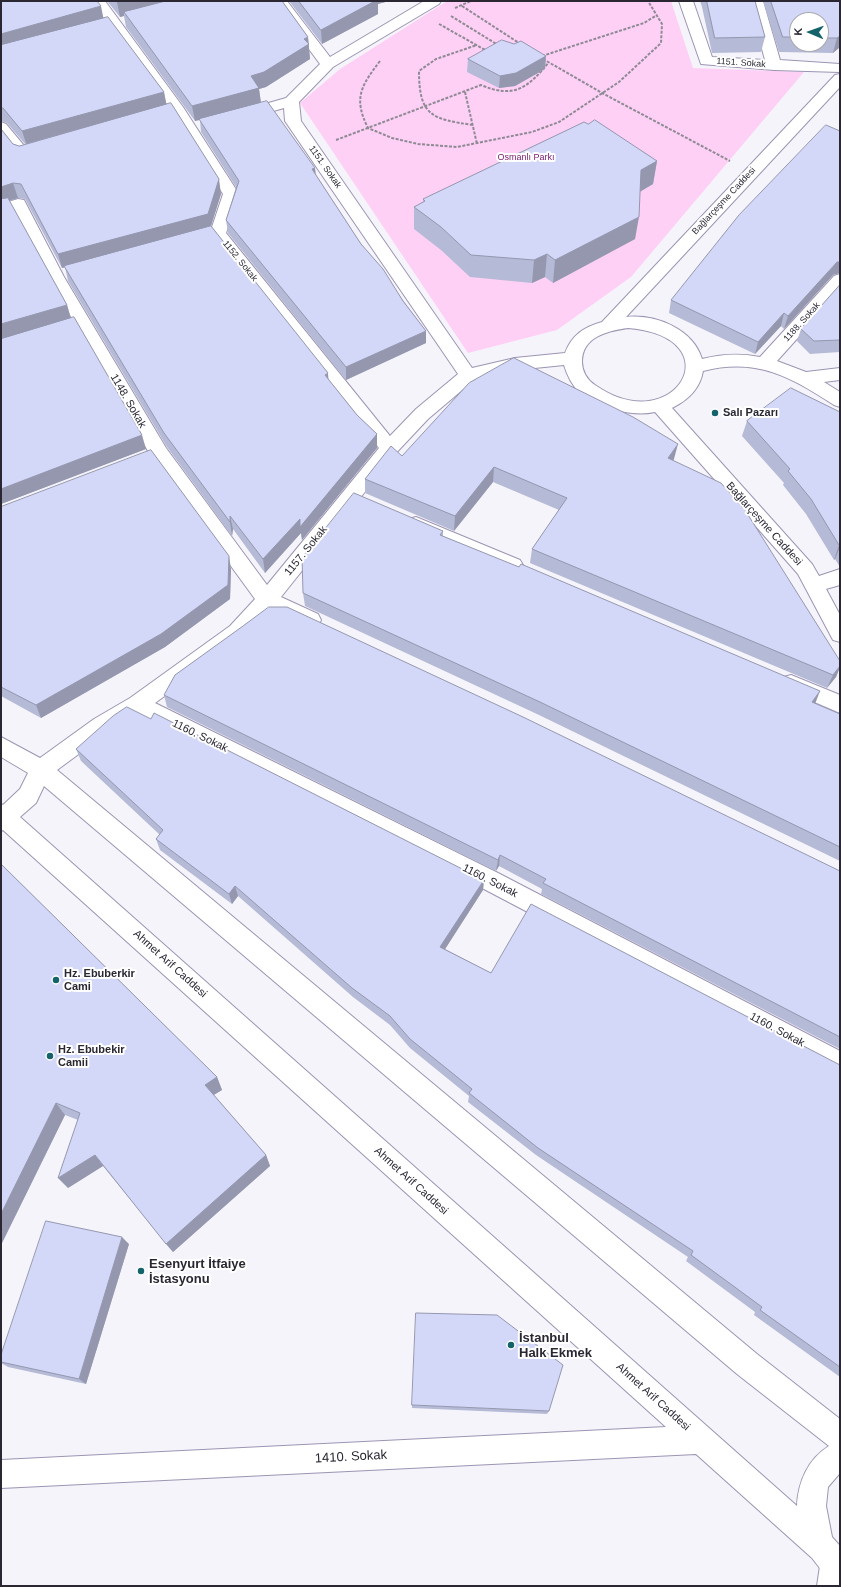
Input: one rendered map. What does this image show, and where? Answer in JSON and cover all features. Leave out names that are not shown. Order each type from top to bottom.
[{"type":"street","name":"1152. Sokak","points":[[98,1],[115,24],[171,112],[198,127],[231,194],[210,235],[390,448]]},
{"type":"street","points":[[280,1],[328,64]]},
{"type":"street","points":[[226,119],[291,101],[328,64],[434,1]]},
{"type":"street","name":"1151. Sokak","points":[[686,1],[706,61],[774,66],[840,68]]},
{"type":"street","points":[[756,1],[774,66]]},
{"type":"street","name":"Bağlarçeşme Caddesi","points":[[609,324],[840,78]]},
{"type":"street","name":"1151. Sokak","points":[[291,101],[293,121],[468,375]]},
{"type":"street","points":[[1,127],[23,154],[53,146]]},
{"type":"street","name":"1148. Sokak","points":[[1,209],[18,204],[64,275],[76,325],[152,456],[267,600]]},
{"type":"street","name":"1188. Sokak","points":[[764,364],[840,280]]},
{"type":"street","points":[[628,322],[648,324],[667,330],[682,340],[692,353],[696,367],[694,379],[687,390],[675,399],[659,405],[638,407],[617,404],[598,397],[583,386],[574,372],[572,358],[576,347],[583,337],[594,330],[609,324],[628,322]]},
{"type":"street","name":"1157. Sokak","points":[[41,770],[102,725],[136,704],[237,632],[358,499],[390,448],[422,414],[468,375],[515,364],[572,358]]},
{"type":"street","points":[[696,367],[727,360],[742,360],[777,367],[805,378],[840,401]]},
{"type":"street","points":[[805,378],[840,374]]},
{"type":"street","name":"Bağlarçeşme Caddesi","points":[[659,405],[805,570],[840,634]]},
{"type":"street","points":[[400,517],[530,572]]},
{"type":"street","points":[[813,585],[840,577]]},
{"type":"street","points":[[267,600],[331,630]]},
{"type":"street","points":[[775,676],[840,704]]},
{"type":"street","name":"1160. Sokak","points":[[136,704],[353,810],[686,981],[840,1064]]},
{"type":"street","points":[[1,746],[41,770],[748,1364],[840,1437]]},
{"type":"street","points":[[3,817],[28,796],[41,770]]},
{"type":"street","name":"Ahmet Arif Caddesi","points":[[3,817],[700,1440],[832,1567]]},
{"type":"street","name":"1410. Sokak","points":[[1,1474],[700,1440]]},
{"type":"street","name":"Ahmet Arif Caddesi","points":[[832,1567],[813,1526],[810,1504],[815,1484],[825,1467],[840,1456]]},
{"type":"path","points":[[450,10],[471,1]]},
{"type":"path","points":[[383,57],[361,88],[358,105],[361,117],[368,128],[392,138],[418,144],[457,147],[477,144],[532,132],[559,122],[619,82],[661,43],[662,24],[648,1]]},
{"type":"path","points":[[462,6],[520,44]]},
{"type":"path","points":[[445,13],[501,46]]},
{"type":"path","points":[[657,15],[644,23],[540,57],[602,93],[752,173]]},
{"type":"path","points":[[438,23],[489,52]]},
{"type":"path","points":[[473,125],[446,121],[424,108],[418,91],[420,71],[436,59],[477,45]]},
{"type":"path","points":[[313,149],[424,108],[481,85],[496,92],[516,90],[527,87],[534,81],[549,62]]},
{"type":"path","points":[[465,92],[477,144]]},
{"type":"green space","name":"Osmanlı Parkı","points":[[447,1],[671,1],[693,68],[804,72],[631,277],[557,330],[468,353],[300,103],[340,69]]},
{"type":"building","points":[[1,1],[97,1],[101,6],[1,34]]},
{"type":"building","points":[[166,1],[282,1],[308,37],[304,39],[309,44],[264,72],[251,76],[259,88],[192,106],[124,12]]},
{"type":"building","points":[[299,1],[375,1],[321,30]]},
{"type":"building","points":[[707,1],[755,1],[765,37],[715,38]]},
{"type":"building","points":[[771,1],[840,1],[840,36],[837,38],[829,38],[829,12],[789,12],[789,37],[783,37]]},
{"type":"building","points":[[108,17],[164,92],[22,131],[3,108],[1,108],[1,45]]},
{"type":"building","points":[[502,40],[514,44],[521,41],[546,56],[516,73],[500,76],[468,59]]},
{"type":"building","points":[[267,101],[315,168],[312,169],[361,244],[383,269],[403,301],[426,331],[346,367],[226,220],[239,181],[199,119]]},
{"type":"building","points":[[171,103],[219,179],[208,214],[58,254],[21,184],[13,183],[1,187],[1,129],[13,144],[19,146]]},
{"type":"building","points":[[595,120],[657,161],[641,170],[639,217],[555,260],[547,254],[534,260],[471,255],[441,227],[414,207],[425,201],[423,199],[584,122],[588,124]]},
{"type":"building","points":[[826,125],[840,131],[840,262],[837,262],[788,316],[784,313],[758,342],[671,300],[739,215]]},
{"type":"building","points":[[8,198],[67,305],[1,324],[1,199]]},
{"type":"building","points":[[211,226],[328,373],[325,375],[357,415],[377,434],[300,527],[300,519],[263,559],[230,516],[230,522],[164,433],[64,266]]},
{"type":"building","points":[[840,285],[840,340],[814,341],[801,329]]},
{"type":"building","points":[[74,317],[142,435],[1,489],[1,339]]},
{"type":"building","points":[[514,358],[633,417],[678,444],[668,458],[721,483],[745,510],[840,661],[840,666],[833,675],[532,549],[567,498],[494,467],[455,516],[365,479],[391,446],[402,456],[469,383]]},
{"type":"building","points":[[791,388],[840,412],[840,545],[811,499],[788,471],[790,469],[747,421]]},
{"type":"building","points":[[151,450],[229,556],[228,585],[161,634],[36,705],[1,687],[1,507]]},
{"type":"building","points":[[354,493],[443,531],[440,535],[519,567],[521,564],[820,691],[812,702],[840,714],[840,847],[540,702],[303,593],[302,558]]},
{"type":"building","points":[[269,607],[287,607],[523,717],[840,871],[840,1037],[543,883],[546,879],[500,855],[498,860],[164,695],[175,675]]},
{"type":"building","points":[[127,707],[151,719],[154,713],[484,880],[440,947],[491,973],[531,904],[840,1065],[840,1367],[760,1310],[762,1307],[691,1255],[693,1251],[538,1148],[469,1093],[472,1089],[410,1039],[390,1016],[352,988],[235,886],[229,894],[156,839],[163,830],[76,749],[113,716]]},
{"type":"building","name":"Hz. Ebuberkir Cami","points":[[1,864],[217,1077],[205,1085],[266,1155],[166,1244],[95,1155],[58,1178],[80,1113],[56,1103],[1,1214]]},
{"type":"building","points":[[46,1221],[122,1237],[79,1379],[1,1362],[1,1355]]},
{"type":"building","points":[[416,1313],[497,1315],[563,1365],[549,1411],[412,1405]]},
{"type":"place","name":"Salı Pazarı","points":[[715,413]]},
{"type":"place","name":"Hz. Ebuberkir Cami","points":[[56,980]]},
{"type":"place","name":"Hz. Ebubekir Camii","points":[[50,1056]]},
{"type":"place","name":"Esenyurt İtfaiye İstasyonu","points":[[141,1271]]},
{"type":"place","name":"İstanbul Halk Ekmek","points":[[511,1345]]}]
